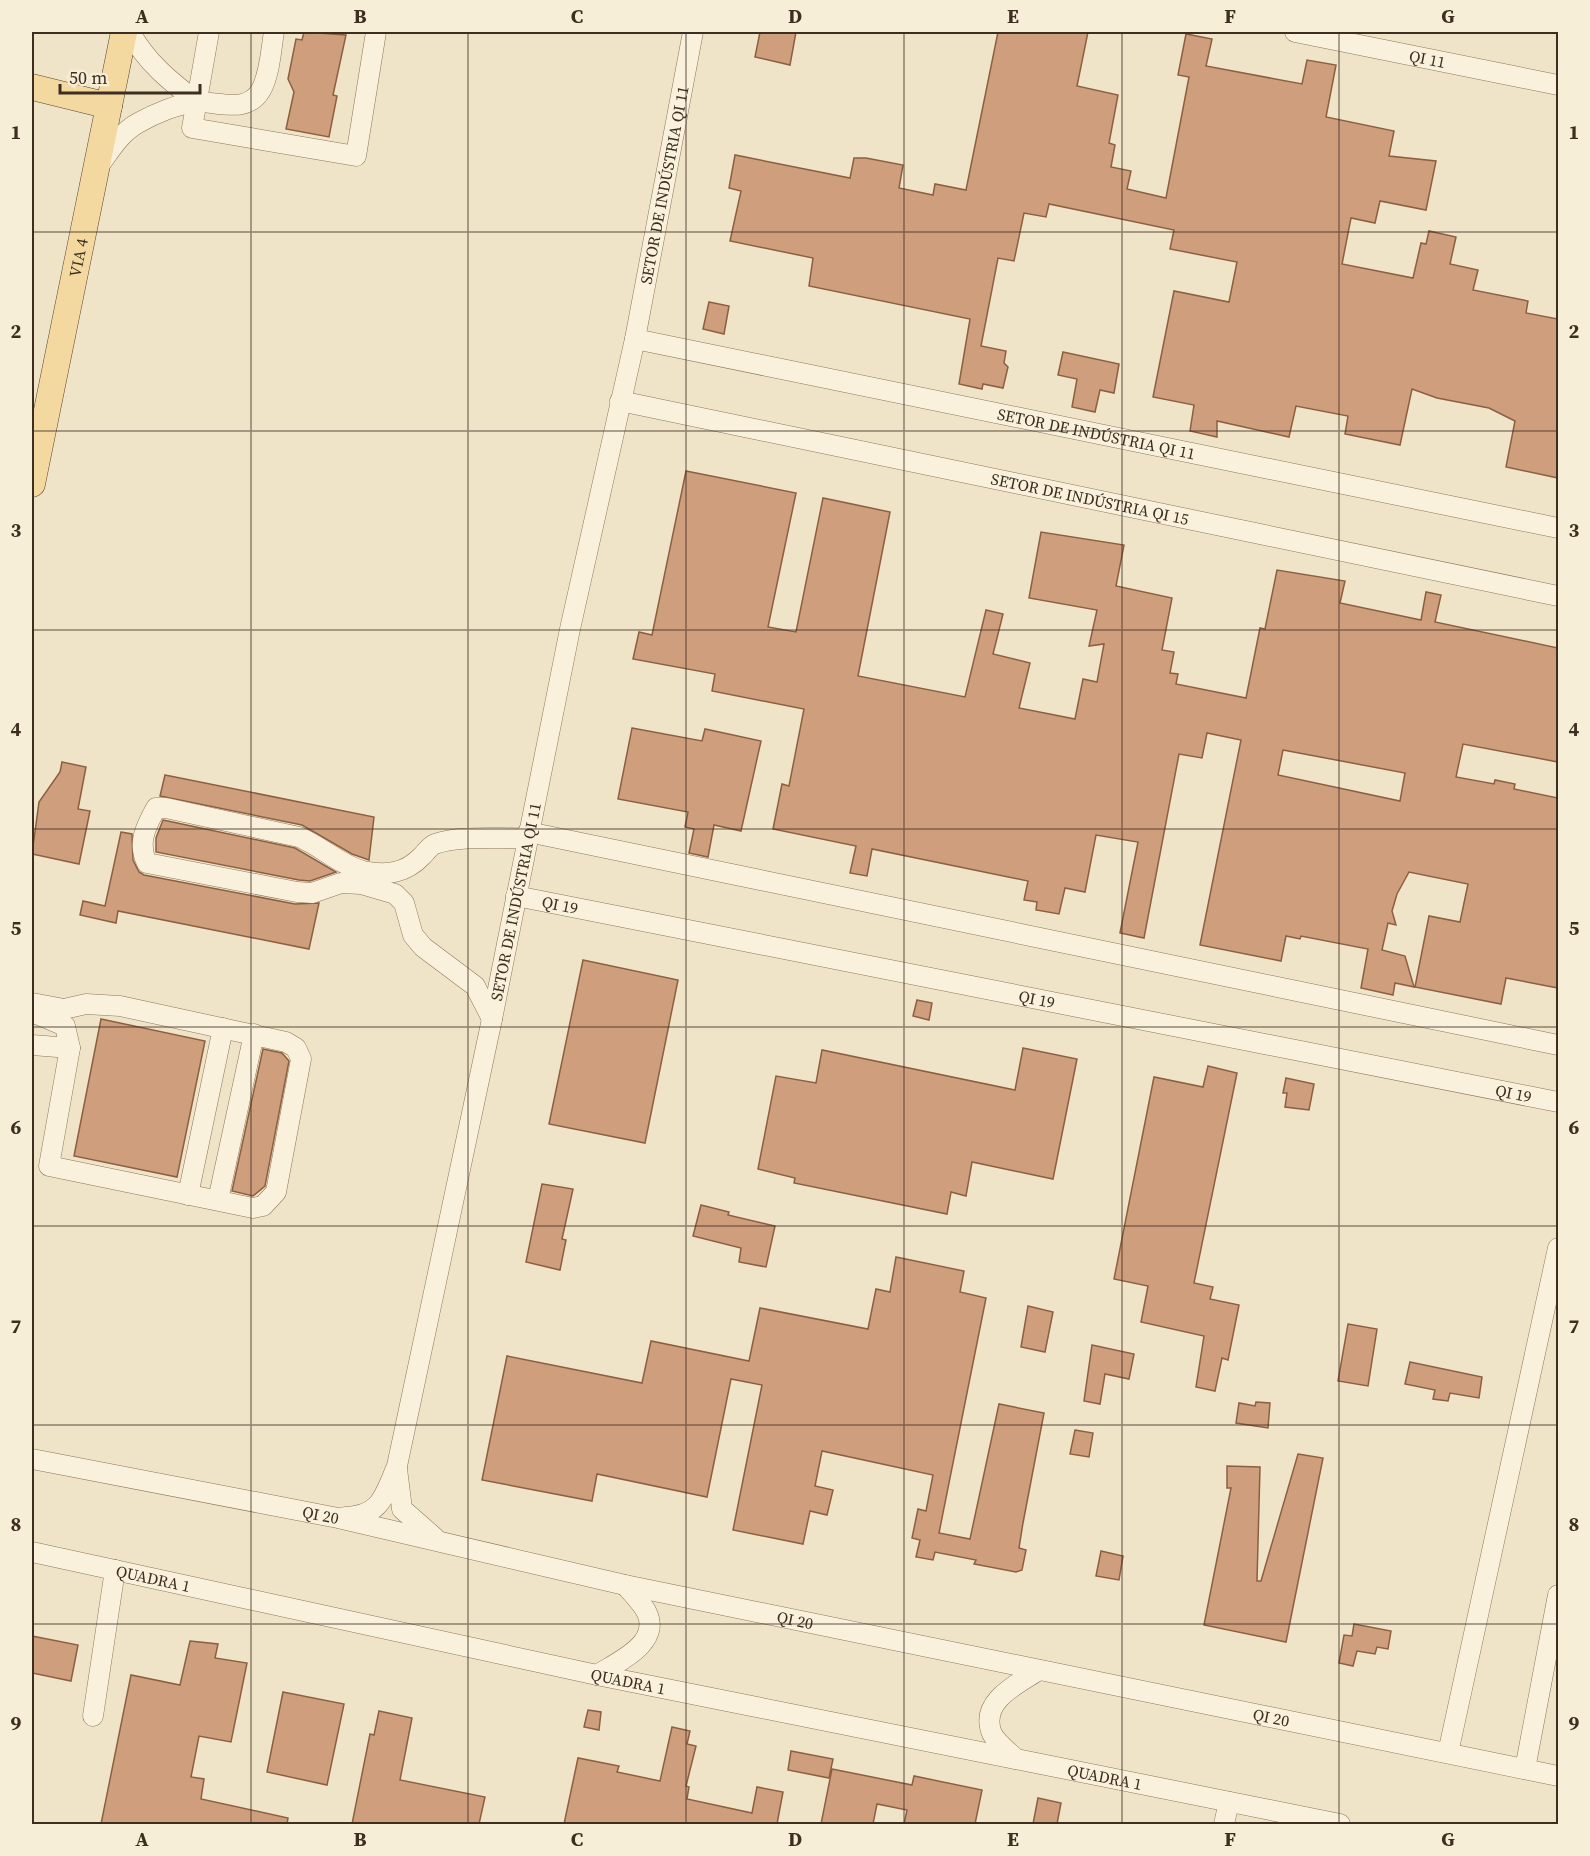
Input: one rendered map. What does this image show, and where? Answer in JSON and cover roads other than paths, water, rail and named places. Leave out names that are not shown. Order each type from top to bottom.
[{"type":"main road","name":"VIA 4","points":[[32,484],[124,32]]},
{"type":"main road","points":[[32,87],[110,106]]},
{"type":"street","points":[[130,32],[140,50],[153,65],[197,102]]},
{"type":"street","points":[[209,32],[192,128],[356,156],[376,32]]},
{"type":"street","points":[[95,171],[120,137],[137,124],[163,112],[197,102],[233,106],[254,98],[264,82],[274,32]]},
{"type":"street","name":"SETOR DE INDÚSTRIA QI 11","points":[[397,1466],[492,1019],[528,835],[635,339],[693,32]]},
{"type":"street","name":"QI 11","points":[[1295,32],[1558,85]]},
{"type":"street","name":"SETOR DE INDÚSTRIA QI 11","points":[[635,339],[1558,528]]},
{"type":"street","name":"SETOR DE INDÚSTRIA QI 15","points":[[620,401],[1558,596]]},
{"type":"street","points":[[492,1019],[475,986],[423,947],[413,935],[404,903],[395,894],[361,884],[341,883],[312,892],[297,892],[147,862],[142,852],[144,829],[156,808],[166,808],[299,837],[318,844],[347,865],[364,871],[400,873],[412,867],[434,844],[528,835],[1558,1046]]},
{"type":"street","name":"QI 19","points":[[516,896],[1558,1102]]},
{"type":"street","points":[[32,1003],[64,1009],[86,1004],[120,1006],[254,1034],[286,1042],[296,1048],[301,1059],[276,1192],[263,1206],[254,1208],[40,1165],[70,1048],[65,1026],[32,1012]]},
{"type":"street","points":[[188,1195],[223,1028]]},
{"type":"street","points":[[218,1200],[254,1034]]},
{"type":"street","points":[[32,1045],[70,1048]]},
{"type":"street","points":[[1448,1753],[1558,1248]]},
{"type":"street","name":"QI 20","points":[[32,1459],[338,1518],[625,1585],[1558,1776]]},
{"type":"street","points":[[338,1518],[361,1517],[372,1512],[383,1499],[397,1466]]},
{"type":"street","points":[[397,1466],[402,1509],[420,1528],[440,1541]]},
{"type":"street","name":"QUADRA 1","points":[[32,1552],[597,1675],[1340,1824]]},
{"type":"street","points":[[93,1716],[115,1570]]},
{"type":"street","points":[[597,1675],[640,1648],[648,1631],[647,1613],[625,1585]]},
{"type":"street","points":[[1526,1769],[1558,1595]]},
{"type":"street","points":[[1016,1760],[991,1732],[990,1711],[1001,1695],[1039,1670]]},
{"type":"street","points":[[1224,1824],[1229,1802]]}]
